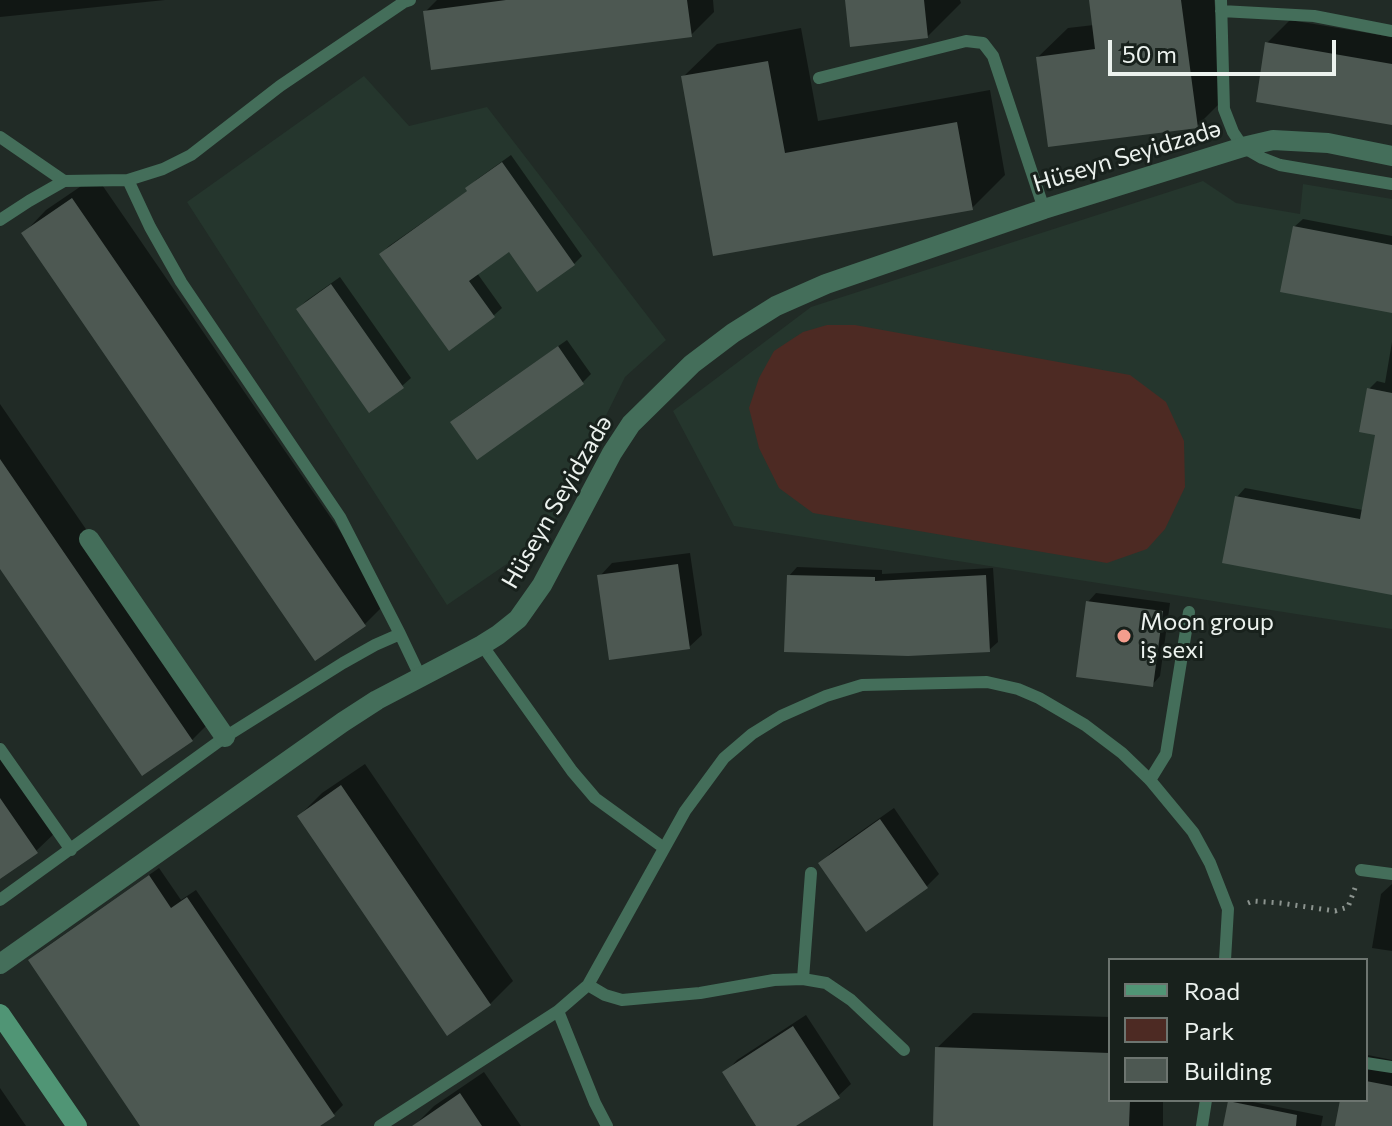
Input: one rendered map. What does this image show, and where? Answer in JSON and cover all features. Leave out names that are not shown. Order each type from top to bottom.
[{"type":"street","name":"Hüseyn Seyidzadə","points":[[0,964],[343,722],[420,676],[482,645],[518,619],[542,585],[612,453],[631,424],[692,364],[776,306],[826,284],[1044,209],[1243,147],[1273,140],[1302,140],[1392,156]]},
{"type":"street","points":[[89,539],[225,737]]},
{"type":"street","points":[[0,1014],[77,1126]]},
{"type":"lane","points":[[0,220],[64,181],[128,180],[163,169],[191,155],[280,86],[410,0]]},
{"type":"lane","points":[[1392,31],[1314,16],[1221,6],[1224,109],[1243,147],[1280,165],[1392,184]]},
{"type":"lane","points":[[819,78],[966,41],[983,43],[993,56],[1044,209]]},
{"type":"lane","points":[[0,137],[64,181]]},
{"type":"lane","points":[[128,180],[181,282],[340,517],[420,676]]},
{"type":"lane","points":[[1150,780],[1166,754],[1189,612]]},
{"type":"lane","points":[[0,900],[225,737],[343,663],[400,634]]},
{"type":"lane","points":[[482,645],[572,771],[595,798],[664,848]]},
{"type":"lane","points":[[380,1126],[558,1011],[588,985],[685,811],[724,758],[752,734],[781,716],[826,696],[862,685],[987,682],[1018,689],[1039,698],[1085,725],[1122,753],[1150,780],[1193,832],[1210,863],[1228,909],[1225,958]]},
{"type":"lane","points":[[0,749],[71,850]]},
{"type":"lane","points":[[1361,870],[1392,874]]},
{"type":"lane","points":[[803,979],[811,873]]},
{"type":"lane","points":[[588,985],[622,1000],[700,993],[774,980],[803,979],[826,983],[851,1000],[904,1050]]},
{"type":"lane","points":[[558,1011],[607,1126]]},
{"type":"lane","points":[[1368,1063],[1392,1067]]},
{"type":"lane","points":[[1202,1126],[1206,1102]]},
{"type":"path","points":[[1228,909],[1253,901],[1335,911],[1348,907],[1361,870]]},
{"type":"shaded area","points":[[364,76],[409,126],[487,107],[666,340],[625,377],[546,537],[447,605],[187,202]]},
{"type":"shaded area","points":[[1203,181],[1236,203],[1300,214],[1303,184],[1392,199],[1392,629],[734,526],[673,411],[811,307]]},
{"type":"green space","points":[[827,325],[855,325],[1130,375],[1166,402],[1184,441],[1185,487],[1165,529],[1147,549],[1107,563],[813,513],[779,488],[759,448],[749,408],[759,378],[774,351],[803,332]]},
{"type":"building","points":[[506,0],[687,0],[692,37],[431,70],[423,11]]},
{"type":"building","points":[[845,0],[924,0],[928,38],[850,47]]},
{"type":"building","points":[[1089,0],[1181,0],[1198,128],[1048,147],[1036,57],[1095,49]]},
{"type":"building","points":[[1265,42],[1392,64],[1392,125],[1256,102]]},
{"type":"building","points":[[768,61],[785,153],[957,122],[973,210],[713,256],[681,76]]},
{"type":"building","points":[[502,162],[575,265],[537,292],[509,252],[469,281],[495,317],[449,351],[379,254]]},
{"type":"building","points":[[72,198],[366,626],[315,661],[21,233]]},
{"type":"building","points":[[1293,226],[1392,245],[1392,313],[1280,292]]},
{"type":"building","points":[[331,284],[404,388],[369,413],[296,309]]},
{"type":"building","points":[[558,346],[584,384],[477,460],[450,422]]},
{"type":"building","points":[[1367,388],[1392,393],[1392,595],[1222,563],[1235,496],[1360,519],[1375,435],[1359,432]]},
{"type":"building","points":[[0,459],[193,741],[142,776],[0,569]]},
{"type":"building","points":[[678,564],[690,649],[609,660],[597,575]]},
{"type":"building","points":[[787,575],[875,577],[875,581],[986,575],[990,652],[908,656],[784,652]]},
{"type":"building","points":[[1086,601],[1163,611],[1153,687],[1076,677]]},
{"type":"building","points":[[341,785],[491,1005],[447,1036],[297,816]]},
{"type":"building","points":[[0,798],[38,853],[0,879]]},
{"type":"building","points":[[880,819],[928,888],[866,932],[818,863]]},
{"type":"building","points":[[149,875],[171,908],[187,897],[335,1116],[320,1126],[140,1126],[28,960]]},
{"type":"building","points":[[793,1026],[840,1098],[796,1126],[756,1126],[722,1072]]},
{"type":"building","points":[[935,1047],[1108,1053],[1108,1102],[1130,1102],[1129,1126],[933,1126]]},
{"type":"building","points":[[1368,1081],[1392,1086],[1392,1126],[1335,1126],[1340,1102],[1368,1102]]},
{"type":"building","points":[[460,1093],[482,1126],[412,1126]]},
{"type":"building","points":[[1228,1102],[1297,1115],[1296,1126],[1223,1126]]},
{"type":"place","name":"Moon group iş sexi","points":[[1124,636]]}]
